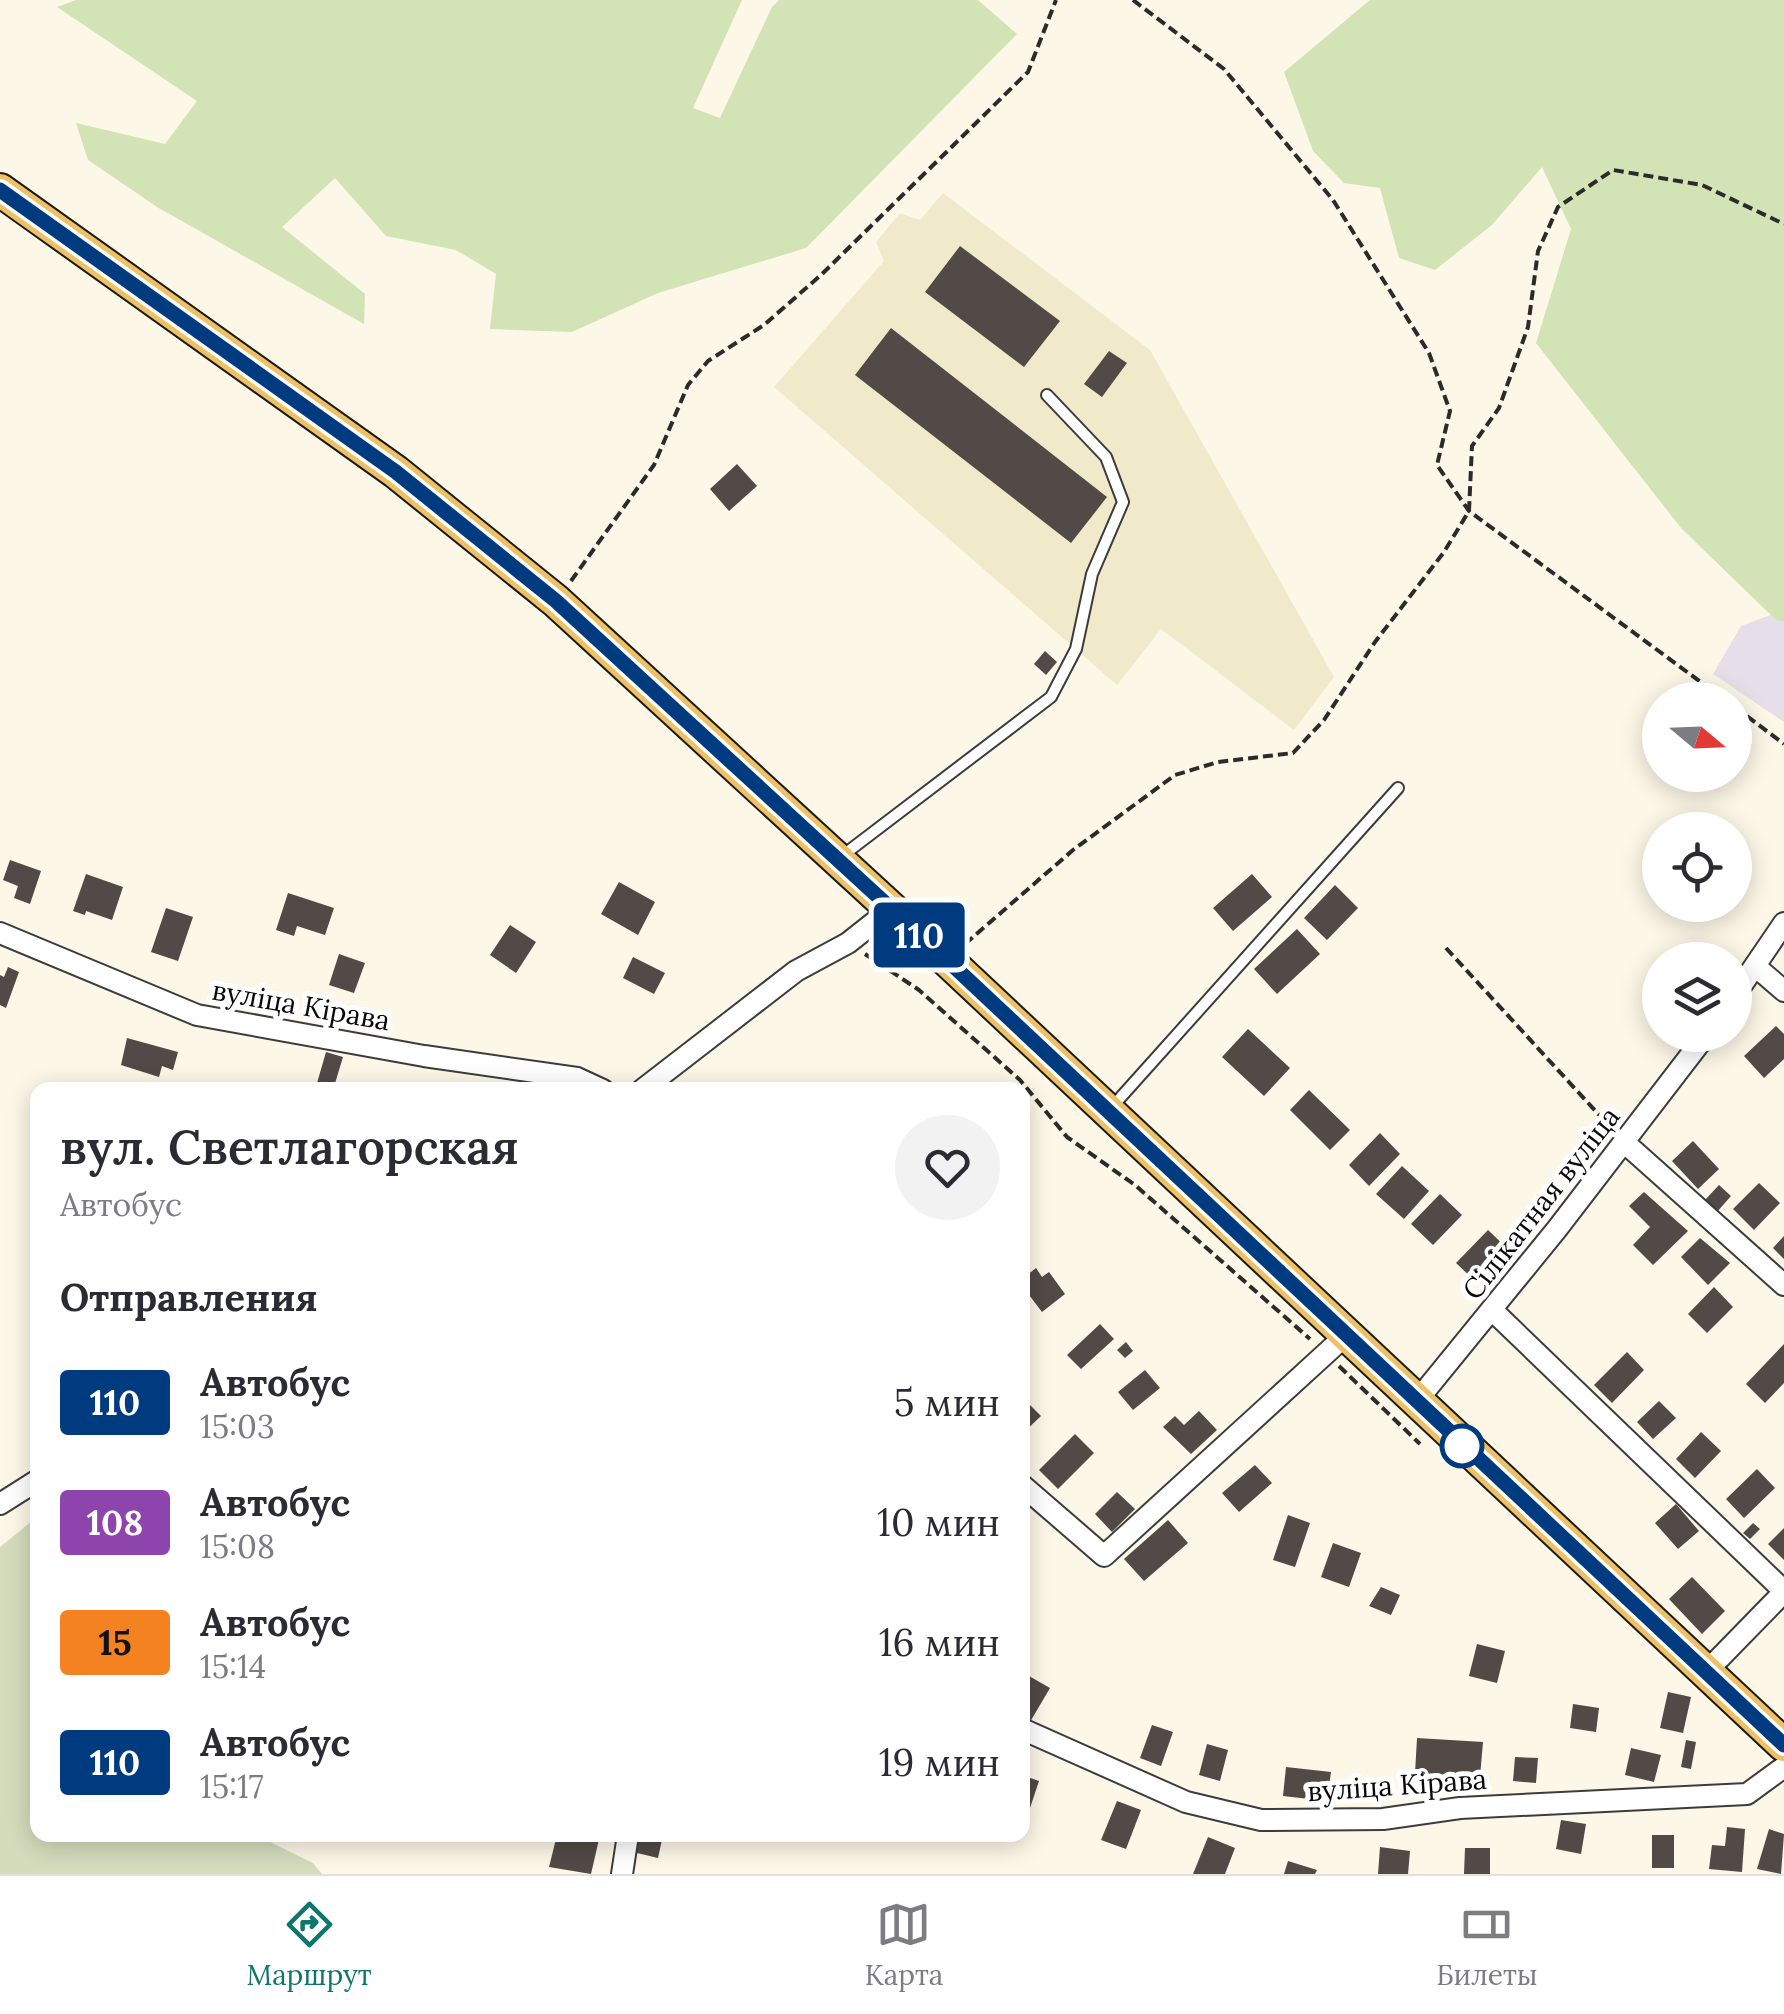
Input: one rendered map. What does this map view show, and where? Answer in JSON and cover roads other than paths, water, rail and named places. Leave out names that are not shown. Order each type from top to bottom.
[{"type":"main road","points":[[0,190],[396,472],[556,601],[1108,1111],[1336,1344],[1416,1402],[1784,1745]]},
{"type":"street","points":[[652,1082],[796,971],[848,943],[891,909]]},
{"type":"street","points":[[1752,972],[1784,923]]},
{"type":"street","name":"вуліца Кірава","points":[[0,933],[198,1015],[586,1082]]},
{"type":"street","points":[[1756,966],[1784,991]]},
{"type":"street","name":"Сілікатная вуліца","points":[[1416,1402],[1693,1052]]},
{"type":"street","points":[[1625,1142],[1784,1286]]},
{"type":"street","points":[[1492,1310],[1784,1592],[1706,1672]]},
{"type":"street","points":[[1030,1492],[1104,1556],[1336,1344]]},
{"type":"street","points":[[0,1504],[30,1485]]},
{"type":"street","name":"вуліца Кірава","points":[[1030,1733],[1186,1802],[1261,1820],[1383,1819],[1460,1808],[1747,1794],[1784,1767]]},
{"type":"street","points":[[622,1874],[627,1842]]},
{"type":"lane","points":[[838,859],[1051,697],[1076,649],[1092,574],[1123,502],[1106,458],[1047,395]]},
{"type":"lane","points":[[1108,1111],[1398,788]]}]
